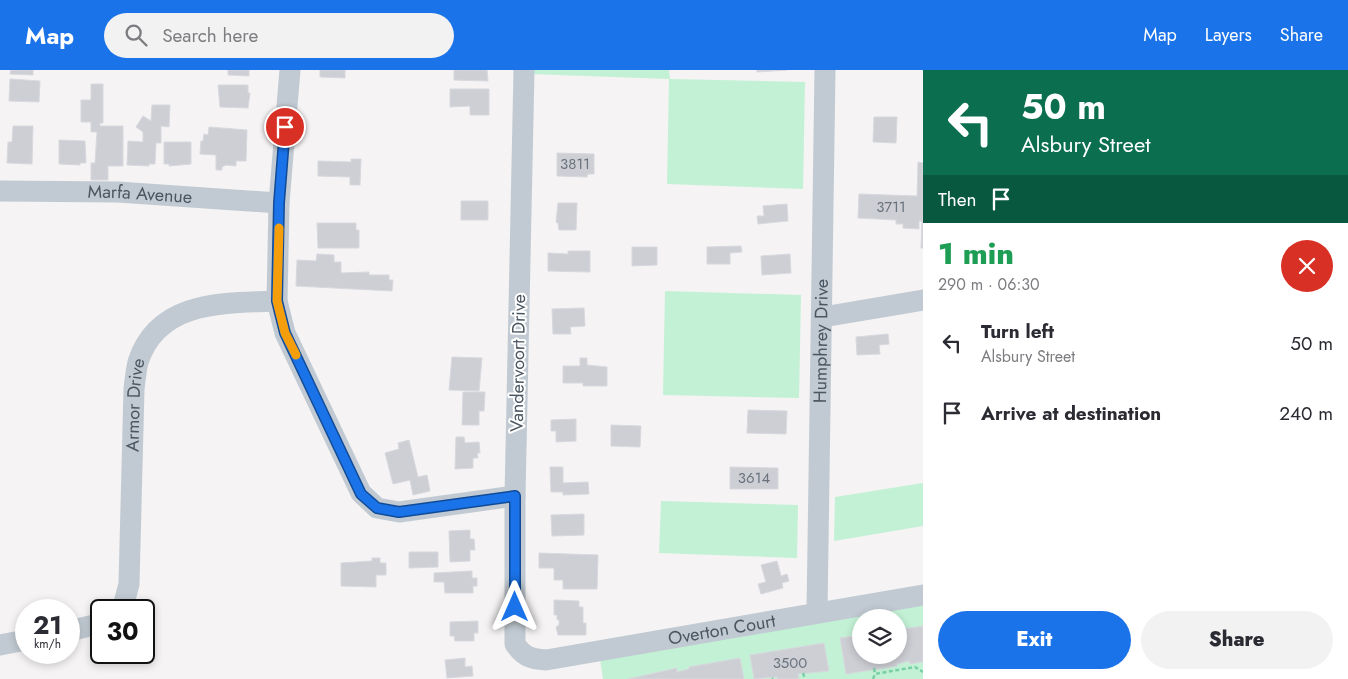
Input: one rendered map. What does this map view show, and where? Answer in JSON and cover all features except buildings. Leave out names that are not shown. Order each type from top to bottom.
[{"type":"street","points":[[290,70],[279,203],[277,301],[285,333],[361,494],[377,508],[399,512],[515,496]]},
{"type":"street","name":"Vandervoort Drive","points":[[522,654],[515,644],[515,496],[524,70]]},
{"type":"street","name":"Humphrey Drive","points":[[817,612],[823,317],[825,70]]},
{"type":"street","name":"Marfa Avenue","points":[[0,191],[118,192],[279,203]]},
{"type":"street","points":[[823,317],[923,300]]},
{"type":"street","name":"Armor Drive","points":[[125,599],[129,584],[134,389],[138,363],[147,342],[162,324],[188,311],[221,303],[277,301]]},
{"type":"street","name":"Overton Court","points":[[522,654],[531,659],[546,660],[923,595]]},
{"type":"street","points":[[0,645],[15,642]]},
{"type":"path","points":[[875,674],[915,667],[923,672]]},
{"type":"path","points":[[873,679],[875,674],[874,668]]},
{"type":"path","points":[[804,672],[805,679]]},
{"type":"green space","points":[[532,70],[669,70],[670,79],[805,82],[803,189],[667,184],[669,79],[531,74]]},
{"type":"green space","points":[[665,291],[801,295],[799,398],[663,395]]},
{"type":"green space","points":[[923,483],[923,526],[834,541],[835,497]]},
{"type":"green space","points":[[661,501],[798,505],[797,558],[659,553]]},
{"type":"green space","points":[[923,603],[923,679],[603,679],[600,659],[852,615],[852,664],[907,664],[907,609],[888,609]]},
{"type":"slow traffic","points":[[279,228],[277,301],[285,333],[296,355]]},
{"type":"route","points":[[285,127],[279,203],[277,301],[285,333],[361,494],[377,508],[399,512],[515,496],[515,607]]}]
